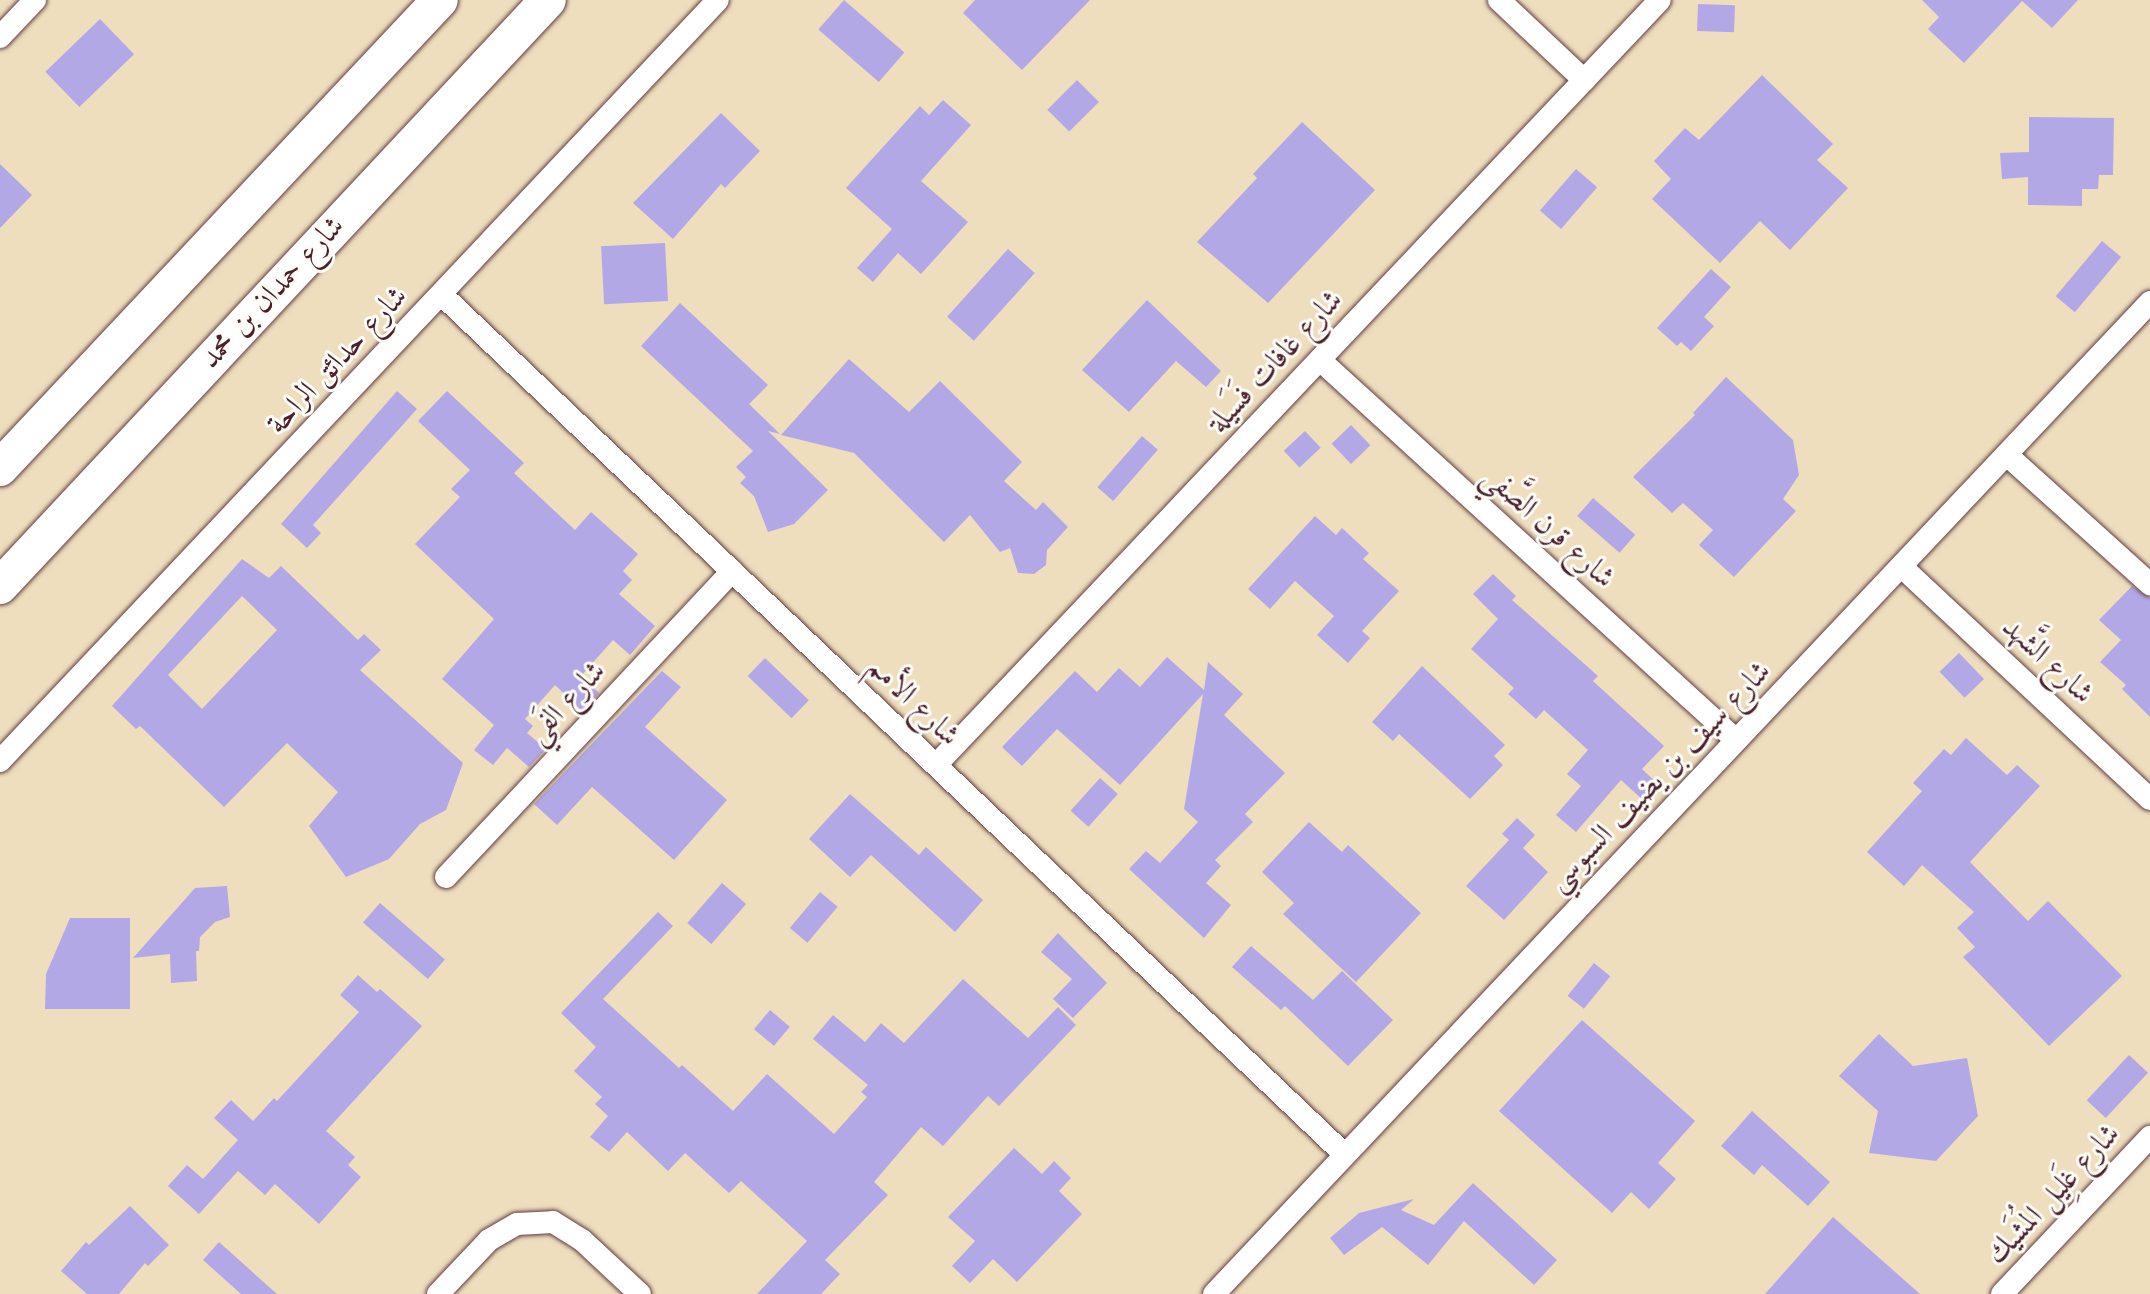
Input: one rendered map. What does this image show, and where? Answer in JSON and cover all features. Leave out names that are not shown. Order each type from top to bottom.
[{"type":"main road","points":[[0,468],[440,0]]},
{"type":"main road","name":"شارع حمدان بن محمد","points":[[0,586],[548,0]]},
{"type":"street","points":[[0,37],[35,0]]},
{"type":"street","name":"شارع حدائق الراحة","points":[[0,761],[718,0]]},
{"type":"street","points":[[1499,0],[1584,80]]},
{"type":"street","name":"شارع غافات فَسَيلة","points":[[936,765],[1660,0]]},
{"type":"street","name":"شارع الأمم","points":[[441,294],[1344,1154]]},
{"type":"street","name":"شارع سيف بن يضيف السبوسي","points":[[1214,1294],[1736,740],[1903,568],[2150,302]]},
{"type":"street","name":"شارع قرن الصَّفي","points":[[1320,360],[1736,740]]},
{"type":"street","points":[[2007,455],[2150,584]]},
{"type":"street","name":"شارع الشَّهد","points":[[1903,568],[2150,799]]},
{"type":"street","name":"شارع الفَي","points":[[446,877],[732,571]]},
{"type":"street","name":"شارع غَلِيل المُشَيك","points":[[2002,1294],[2150,1137]]},
{"type":"street","points":[[438,1294],[489,1240],[517,1224],[553,1222],[582,1240],[640,1294]]},
{"type":"building","points":[[844,0],[904,52],[879,82],[818,29]]},
{"type":"building","points":[[975,0],[1090,0],[1022,70],[963,13]]},
{"type":"building","points":[[1922,0],[2078,0],[2052,28],[2022,1],[1964,63],[1928,29],[1939,17]]},
{"type":"building","points":[[1698,4],[1735,5],[1734,32],[1697,31]]},
{"type":"building","points":[[100,19],[134,54],[79,107],[45,72]]},
{"type":"building","points":[[1762,75],[1833,144],[1817,160],[1848,188],[1790,250],[1760,221],[1720,263],[1652,199],[1671,179],[1654,161],[1685,128],[1699,140]]},
{"type":"building","points":[[1077,80],[1099,102],[1069,132],[1047,110]]},
{"type":"building","points":[[943,100],[971,125],[921,181],[968,222],[921,274],[898,253],[873,282],[857,268],[892,229],[846,188],[920,106],[929,115]]},
{"type":"building","points":[[721,113],[760,151],[725,188],[721,184],[673,239],[633,203]]},
{"type":"building","points":[[2029,117],[2114,118],[2113,175],[2099,175],[2098,189],[2082,189],[2082,206],[2028,205],[2028,177],[2002,179],[2000,153],[2029,152]]},
{"type":"building","points":[[1302,122],[1375,190],[1268,303],[1197,242],[1257,178],[1253,174]]},
{"type":"building","points":[[0,164],[32,195],[0,228]]},
{"type":"building","points":[[1576,169],[1597,187],[1561,229],[1540,211]]},
{"type":"building","points":[[2102,241],[2121,257],[2075,312],[2056,296]]},
{"type":"building","points":[[665,243],[668,301],[604,304],[601,246]]},
{"type":"building","points":[[1008,249],[1035,273],[974,341],[947,317]]},
{"type":"building","points":[[1711,269],[1731,287],[1704,317],[1714,326],[1691,351],[1681,342],[1677,346],[1657,328]]},
{"type":"building","points":[[1147,300],[1221,371],[1206,387],[1176,361],[1129,412],[1082,370]]},
{"type":"building","points":[[680,303],[768,385],[749,404],[780,434],[768,431],[828,490],[794,524],[768,532],[754,496],[740,483],[746,477],[736,467],[753,451],[641,346]]},
{"type":"building","points":[[849,359],[909,412],[940,381],[1022,462],[1004,481],[1036,510],[1043,502],[1068,527],[1047,550],[1046,565],[1034,574],[1018,573],[1010,548],[1000,552],[970,515],[944,542],[854,453],[781,435]]},
{"type":"building","points":[[1726,377],[1793,440],[1799,475],[1783,499],[1796,511],[1734,577],[1699,545],[1713,530],[1683,503],[1672,513],[1633,477],[1695,415],[1693,413]]},
{"type":"building","points":[[397,391],[417,409],[313,525],[321,533],[307,548],[281,524]]},
{"type":"building","points":[[447,391],[524,463],[514,473],[575,530],[591,512],[638,554],[623,571],[632,580],[619,594],[655,626],[630,655],[613,640],[581,676],[599,693],[582,711],[555,685],[525,719],[533,726],[527,733],[546,749],[529,767],[507,748],[493,765],[474,750],[494,725],[442,679],[494,619],[415,544],[460,497],[451,489],[470,470],[418,421]]},
{"type":"building","points":[[1351,425],[1370,445],[1351,464],[1332,444]]},
{"type":"building","points":[[1305,431],[1321,448],[1299,468],[1284,451]]},
{"type":"building","points":[[1142,436],[1158,450],[1113,501],[1097,487]]},
{"type":"building","points":[[1593,498],[1635,535],[1620,553],[1577,516]]},
{"type":"building","points":[[1315,516],[1336,535],[1342,528],[1369,553],[1363,559],[1399,591],[1362,631],[1370,638],[1348,663],[1317,635],[1334,616],[1295,581],[1270,609],[1248,589]]},
{"type":"building","points":[[242,559],[269,578],[281,566],[358,640],[364,634],[381,650],[360,670],[463,763],[446,810],[420,824],[389,859],[346,877],[309,826],[338,792],[287,743],[224,807],[140,726],[136,729],[112,706]],"holes":[[[242,596],[277,630],[202,709],[168,675]]]},
{"type":"building","points":[[1493,574],[1516,596],[1512,600],[1598,676],[1593,681],[1664,746],[1642,769],[1659,785],[1644,801],[1621,780],[1576,832],[1556,815],[1581,786],[1567,774],[1588,750],[1544,710],[1536,719],[1508,694],[1514,688],[1471,649],[1498,619],[1473,594]]},
{"type":"building","points":[[2132,586],[2150,598],[2150,717],[2122,689],[2126,685],[2100,662],[2121,640],[2099,620]]},
{"type":"building","points":[[1959,653],[1984,679],[1965,698],[1940,672]]},
{"type":"building","points":[[1167,657],[1204,690],[1208,662],[1243,694],[1224,715],[1285,773],[1245,814],[1253,822],[1215,860],[1221,866],[1206,883],[1231,905],[1204,938],[1129,869],[1146,851],[1160,863],[1198,822],[1184,809],[1203,694],[1120,785],[1057,729],[1022,766],[1002,747],[1075,671],[1097,692],[1119,668],[1140,687]]},
{"type":"building","points":[[765,658],[809,700],[792,718],[748,676]]},
{"type":"building","points":[[1422,666],[1505,745],[1494,756],[1503,765],[1470,799],[1399,734],[1393,741],[1372,722]]},
{"type":"building","points":[[662,671],[681,687],[645,727],[727,800],[674,860],[592,787],[557,825],[534,804]]},
{"type":"building","points":[[1966,738],[2007,775],[2017,765],[2040,786],[1970,862],[2028,921],[2048,901],[2122,976],[2049,1046],[1963,957],[1975,947],[1957,928],[1974,912],[1922,865],[1904,886],[1867,852],[1922,791],[1913,783],[1944,749],[1951,755]]},
{"type":"building","points":[[1100,778],[1118,794],[1088,827],[1071,811]]},
{"type":"building","points":[[850,794],[919,855],[926,847],[983,900],[955,932],[871,855],[850,877],[809,839]]},
{"type":"building","points":[[1517,818],[1535,835],[1523,848],[1548,872],[1504,920],[1466,886],[1509,840],[1502,834]]},
{"type":"building","points":[[1309,822],[1342,852],[1348,845],[1421,913],[1356,982],[1283,914],[1294,903],[1262,872]]},
{"type":"building","points":[[722,883],[746,904],[711,944],[687,923]]},
{"type":"building","points":[[227,886],[230,917],[215,922],[200,937],[199,951],[196,951],[197,981],[171,983],[170,954],[133,958],[195,888]]},
{"type":"building","points":[[820,892],[838,907],[807,943],[790,928]]},
{"type":"building","points":[[380,903],[445,959],[428,979],[363,923]]},
{"type":"building","points":[[658,912],[673,926],[603,999],[679,1068],[682,1065],[733,1111],[767,1074],[834,1134],[867,1097],[861,1092],[868,1085],[813,1039],[833,1015],[865,1042],[881,1023],[904,1043],[963,979],[1028,1038],[1058,1007],[1076,1025],[999,1106],[988,1096],[943,1146],[921,1127],[874,1182],[888,1195],[825,1260],[840,1274],[821,1294],[757,1294],[807,1241],[741,1181],[729,1193],[685,1153],[668,1171],[627,1132],[609,1152],[590,1137],[608,1116],[595,1104],[602,1097],[574,1071],[596,1047],[561,1013]]},
{"type":"building","points":[[70,918],[130,918],[130,1009],[45,1009],[46,974]]},
{"type":"building","points":[[1058,933],[1107,983],[1073,1018],[1053,999],[1072,979],[1041,952]]},
{"type":"building","points":[[1251,946],[1313,1000],[1342,971],[1393,1020],[1348,1066],[1285,1006],[1281,1010],[1232,967]]},
{"type":"building","points":[[1594,963],[1610,976],[1584,1009],[1568,996]]},
{"type":"building","points":[[358,975],[377,992],[380,989],[422,1026],[326,1131],[355,1157],[348,1165],[361,1177],[319,1224],[275,1184],[265,1195],[238,1171],[199,1214],[168,1186],[187,1165],[203,1179],[238,1140],[214,1118],[231,1100],[253,1121],[274,1098],[277,1101],[359,1012],[340,995]]},
{"type":"building","points":[[770,1010],[790,1027],[774,1046],[754,1029]]},
{"type":"building","points":[[1582,1020],[1695,1121],[1658,1163],[1676,1179],[1649,1209],[1631,1192],[1612,1213],[1499,1111]]},
{"type":"building","points":[[1879,1034],[1913,1066],[1967,1058],[1978,1116],[1936,1161],[1869,1153],[1878,1111],[1839,1076]]},
{"type":"building","points":[[2129,1055],[2148,1073],[2106,1118],[2087,1100]]},
{"type":"building","points":[[1752,1111],[1830,1182],[1808,1206],[1762,1165],[1754,1175],[1721,1146]]},
{"type":"building","points":[[1014,1148],[1042,1174],[1054,1161],[1071,1178],[1059,1191],[1082,1214],[1017,1282],[993,1259],[970,1283],[952,1266],[975,1241],[948,1217]]},
{"type":"building","points":[[1473,1183],[1557,1260],[1534,1285],[1464,1221],[1428,1265],[1382,1227],[1344,1255],[1330,1238],[1359,1213],[1414,1199],[1401,1210],[1434,1225]]},
{"type":"building","points":[[130,1206],[169,1245],[148,1266],[145,1263],[119,1294],[87,1294],[61,1271],[86,1242],[89,1245]]},
{"type":"building","points":[[1833,1217],[1920,1294],[1765,1294]]},
{"type":"building","points":[[219,1242],[277,1294],[241,1294],[203,1260]]}]
